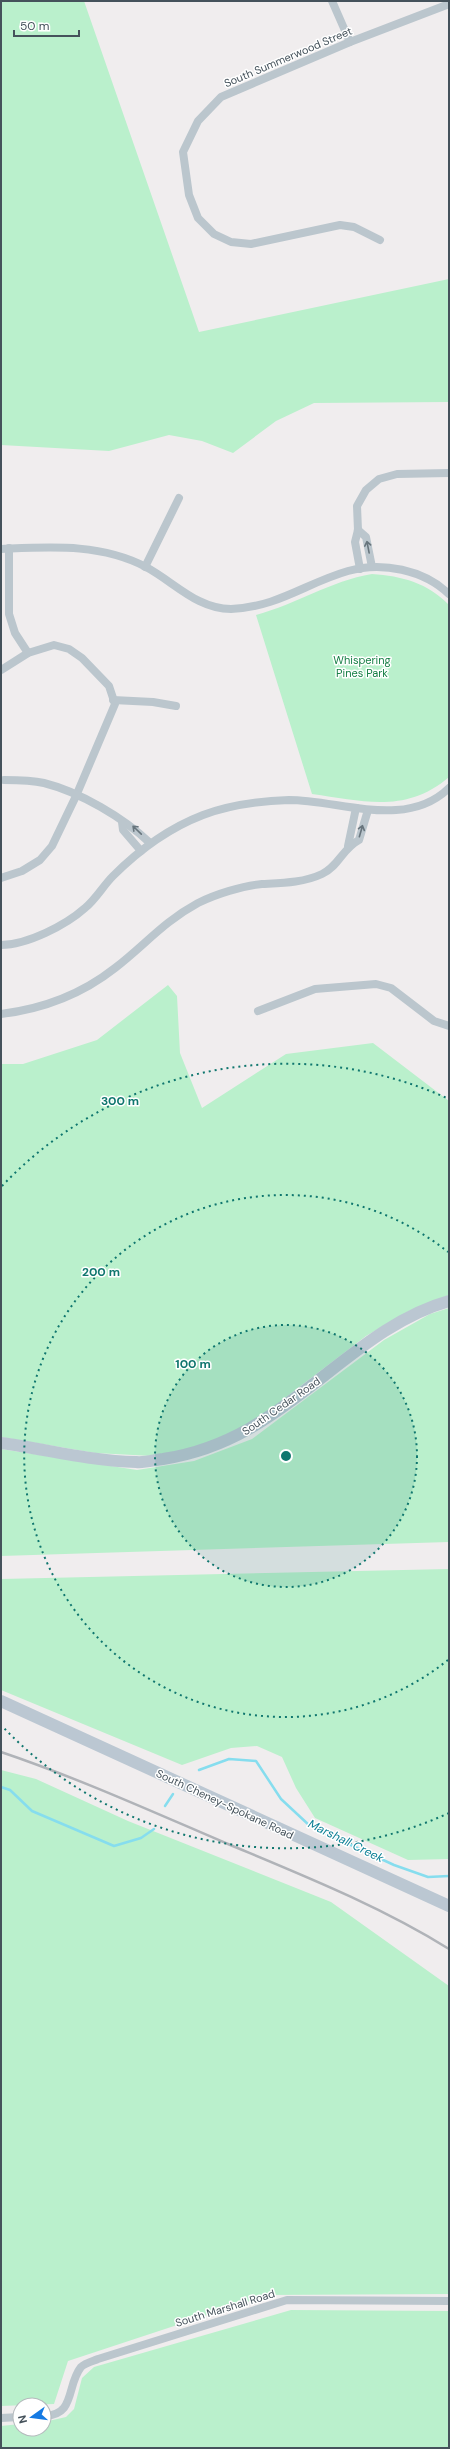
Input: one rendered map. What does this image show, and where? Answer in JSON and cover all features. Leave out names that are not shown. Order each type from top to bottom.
[{"type":"street","points":[[332,1],[350,42]]},
{"type":"street","name":"South Summerwood Street","points":[[380,240],[360,229],[340,226],[251,244],[231,242],[214,234],[198,218],[189,195],[183,152],[198,121],[221,96],[350,42],[449,4]]},
{"type":"street","points":[[360,569],[355,542],[358,530],[357,506],[366,490],[379,479],[397,474],[449,473]]},
{"type":"street","points":[[145,567],[179,498]]},
{"type":"street","points":[[358,530],[366,537],[372,567]]},
{"type":"street","points":[[28,653],[15,633],[9,614],[5,548],[64,546],[106,552],[145,567],[205,605],[230,609],[263,605],[348,571],[372,567],[395,568],[419,575],[439,584],[449,594]]},
{"type":"street","points":[[1,670],[28,653],[54,645],[69,649],[82,658],[109,686],[115,704],[76,796],[52,846],[40,860],[22,870],[1,878]]},
{"type":"street","points":[[114,700],[153,702],[176,706]]},
{"type":"street","points":[[4,780],[45,783],[76,796],[100,807],[122,822],[131,825],[150,843]]},
{"type":"street","points":[[1,946],[11,945],[52,929],[86,908],[112,876],[150,843],[202,815],[245,804],[289,800],[368,810],[403,809],[425,802],[449,788]]},
{"type":"street","points":[[1,1014],[24,1011],[50,1003],[80,990],[115,968],[168,920],[200,902],[235,890],[260,884],[300,881],[322,874],[336,864],[348,846],[356,808]]},
{"type":"street","points":[[348,846],[359,840],[368,810]]},
{"type":"street","points":[[122,822],[123,830],[141,851]]},
{"type":"street","points":[[258,1011],[315,989],[376,984],[391,988],[434,1021],[449,1026]]},
{"type":"street","name":"South Cedar Road","points":[[1,1443],[89,1458],[137,1462],[189,1455],[232,1439],[276,1412],[358,1350],[396,1324],[449,1301]]},
{"type":"street","name":"South Cheney-Spokane Road","points":[[1,1701],[449,1906]]},
{"type":"street","name":"South Marshall Road","points":[[52,2416],[68,2404],[74,2381],[82,2366],[98,2359],[287,2300],[449,2301]]},
{"type":"street","points":[[1,2418],[12,2417]]},
{"type":"green space","points":[[1,1],[84,1],[199,332],[449,279],[449,402],[314,403],[276,421],[233,453],[202,441],[169,435],[109,451],[1,445]]},
{"type":"green space","name":"Whispering Pines Park","points":[[372,574],[414,582],[432,591],[449,605],[449,777],[433,789],[417,796],[384,802],[349,800],[312,794],[256,615],[286,605],[342,582]]},
{"type":"green space","points":[[168,985],[177,996],[180,1053],[202,1108],[286,1054],[373,1043],[449,1101],[449,1295],[409,1311],[366,1336],[248,1426],[203,1446],[152,1456],[95,1453],[1,1437],[1,1064],[23,1064],[97,1040]]},
{"type":"green space","points":[[449,1308],[449,1542],[1,1556],[1,1449],[137,1470],[194,1461],[252,1439],[384,1340],[430,1314]]},
{"type":"green space","points":[[449,1569],[449,1859],[408,1860],[315,1818],[296,1788],[282,1757],[257,1746],[231,1748],[182,1765],[1,1690],[1,1579]]},
{"type":"green space","points":[[1,1770],[36,1779],[128,1821],[331,1902],[449,1986],[449,2294],[268,2295],[68,2361],[54,2404],[52,2404],[52,2397],[12,2397],[12,2406],[1,2406]]},
{"type":"green space","points":[[291,2310],[449,2311],[449,2448],[1,2448],[1,2426],[12,2425],[12,2437],[52,2437],[52,2420],[66,2417],[74,2409],[82,2378],[94,2367]]},
{"type":"waterway","name":"Marshall Creek","points":[[199,1770],[229,1759],[256,1761],[281,1799],[310,1826],[394,1865],[428,1877],[449,1876]]},
{"type":"waterway","name":"Marshall Creek","points":[[1,1787],[10,1790],[32,1811],[114,1846],[141,1838],[154,1829]]},
{"type":"waterway","name":"Marshall Creek","points":[[165,1806],[173,1794]]},
{"type":"railway","points":[[1,1752],[87,1784],[340,1892],[423,1933],[449,1949]]}]
